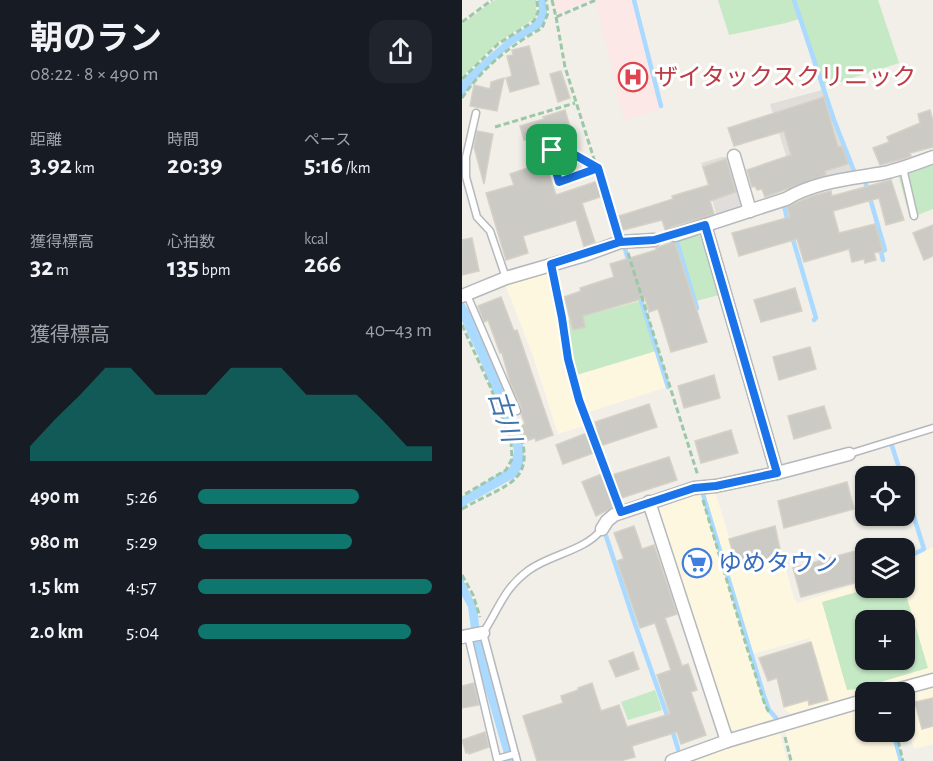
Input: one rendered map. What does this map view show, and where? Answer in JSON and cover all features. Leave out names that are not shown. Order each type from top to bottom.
[{"type":"street","points":[[734,156],[750,211]]},
{"type":"street","points":[[675,235],[786,199],[799,191],[830,182],[903,168],[933,157]]},
{"type":"street","points":[[705,225],[777,473]]},
{"type":"street","points":[[464,296],[507,278],[620,242],[654,240]]},
{"type":"street","points":[[602,529],[606,521],[621,512],[694,488],[716,486],[777,473],[849,454]]},
{"type":"street","points":[[649,502],[727,741]]},
{"type":"street","points":[[915,685],[933,680]]},
{"type":"street","points":[[672,761],[727,741],[855,703]]},
{"type":"lane","points":[[476,113],[466,157],[466,177],[477,217],[490,231],[507,278]]},
{"type":"lane","points":[[903,168],[914,216]]},
{"type":"lane","points":[[654,240],[675,235]]},
{"type":"lane","points":[[464,296],[516,411]]},
{"type":"lane","points":[[849,454],[933,428]]},
{"type":"lane","points":[[473,635],[514,757],[497,759],[473,635],[511,585],[538,564],[587,542],[596,537],[602,529]]},
{"type":"path","points":[[462,22],[492,0]]},
{"type":"path","points":[[462,79],[498,44],[534,21],[538,12],[537,0]]},
{"type":"path","points":[[462,98],[496,60],[519,41],[542,28],[548,13],[546,0]]},
{"type":"path","points":[[552,0],[562,56],[575,103],[598,168],[620,242]]},
{"type":"path","points":[[556,17],[596,0]]},
{"type":"path","points":[[495,127],[575,103]]},
{"type":"path","points":[[555,147],[561,147],[598,168],[559,182],[551,154],[552,150],[555,147]]},
{"type":"path","points":[[551,264],[568,359],[579,400],[621,512]]},
{"type":"path","points":[[462,325],[490,386],[511,441],[512,453],[506,470],[462,496]]},
{"type":"path","points":[[462,509],[510,483],[520,474],[524,465],[525,453],[524,440],[513,412],[516,411]]},
{"type":"path","points":[[462,575],[476,601],[473,635]]},
{"type":"path","points":[[898,742],[903,761]]},
{"type":"shaded area","points":[[555,0],[591,0],[558,13]]},
{"type":"shaded area","name":"ザイタックスクリニック","points":[[595,0],[633,0],[661,107],[656,111],[624,120]]},
{"type":"shaded area","points":[[822,90],[854,172],[834,175],[796,188],[770,104]]},
{"type":"shaded area","points":[[722,157],[732,157],[746,207],[717,216],[701,163]]},
{"type":"shaded area","points":[[551,270],[572,377],[656,351],[667,387],[583,414],[587,425],[558,434],[534,359],[505,284]]},
{"type":"shaded area","points":[[715,491],[738,567],[782,555],[797,603],[855,585],[855,598],[915,598],[915,555],[933,547],[933,674],[905,682],[855,682],[855,696],[791,714],[783,708],[776,679],[820,667],[809,638],[753,654],[704,494]]},
{"type":"shaded area","name":"ゆめタウン","points":[[700,492],[761,697],[766,710],[773,719],[734,731],[728,727],[657,511],[661,504]]},
{"type":"shaded area","points":[[933,688],[933,744],[914,749],[912,742],[915,742],[915,693]]},
{"type":"shaded area","points":[[855,711],[855,742],[895,742],[900,761],[793,761],[785,731]]},
{"type":"shaded area","points":[[780,732],[787,761],[683,761]]},
{"type":"green space","points":[[495,0],[536,0],[536,17],[496,44],[462,77],[462,24]]},
{"type":"green space","points":[[718,0],[793,0],[799,19],[729,35]]},
{"type":"green space","points":[[795,0],[878,0],[899,63],[824,87]]},
{"type":"green space","points":[[933,164],[933,209],[910,218],[898,174]]},
{"type":"green space","points":[[695,234],[702,237],[719,295],[696,301],[677,239]]},
{"type":"green space","points":[[640,301],[656,351],[576,375],[566,321]]},
{"type":"green space","points":[[855,593],[855,598],[907,598],[911,610],[855,610],[855,670],[915,670],[915,625],[928,668],[882,682],[855,682],[855,689],[847,690],[822,602]]},
{"type":"green space","points":[[655,690],[662,710],[628,720],[621,702]]},
{"type":"water","points":[[538,0],[546,0],[547,13],[543,26],[513,44],[484,70],[462,97],[462,81],[469,73],[509,38],[535,22],[539,12]]},
{"type":"water","name":"古川","points":[[462,300],[470,312],[500,380],[522,440],[524,452],[523,465],[516,477],[462,507],[462,497],[510,467],[514,452],[512,441],[478,355],[462,321]]},
{"type":"water","points":[[462,577],[477,608],[481,641],[515,761],[506,761],[472,644],[468,607],[462,596]]},
{"type":"building","points":[[529,46],[539,84],[510,92],[506,78],[512,76],[507,56],[513,55],[512,50]]},
{"type":"building","points":[[561,71],[570,98],[558,102],[550,74]]},
{"type":"building","points":[[504,78],[497,111],[470,106],[474,85],[490,89],[491,82]]},
{"type":"building","points":[[824,97],[838,147],[842,146],[848,164],[825,171],[826,175],[765,197],[762,189],[757,190],[755,186],[752,187],[747,170],[791,155],[784,131],[734,146],[728,128]]},
{"type":"building","points":[[565,110],[570,127],[524,140],[520,126]]},
{"type":"building","points":[[930,110],[933,121],[933,147],[880,165],[873,148],[889,142],[887,137],[920,123],[918,114]]},
{"type":"building","points":[[477,131],[493,134],[484,184],[474,147]]},
{"type":"building","points":[[726,159],[736,192],[710,201],[714,214],[672,227],[666,232],[662,220],[623,230],[619,216],[709,185],[703,167]]},
{"type":"building","points":[[545,162],[556,195],[598,181],[603,196],[582,203],[595,242],[584,247],[576,220],[523,236],[528,253],[506,260],[486,193],[514,185],[510,174]]},
{"type":"building","points":[[891,180],[904,220],[886,225],[879,198],[833,211],[839,233],[875,224],[883,251],[874,253],[876,260],[865,263],[864,259],[852,262],[849,249],[804,262],[797,239],[739,256],[732,233],[790,217],[787,207],[812,196],[831,191],[832,196]]},
{"type":"building","points":[[933,225],[933,256],[924,260],[913,233]]},
{"type":"building","points":[[472,238],[479,271],[462,275],[462,240]]},
{"type":"building","points":[[672,242],[675,243],[707,342],[671,352],[658,309],[649,312],[645,298],[583,316],[585,327],[573,330],[564,297],[581,291],[580,288],[614,277],[610,264],[656,250]]},
{"type":"building","points":[[795,288],[802,311],[761,322],[754,300]]},
{"type":"building","points":[[501,297],[514,331],[517,330],[553,435],[536,441],[535,438],[526,441],[521,425],[525,424],[521,414],[522,409],[488,320],[484,322],[478,306]]},
{"type":"building","points":[[810,347],[816,369],[779,380],[773,357]]},
{"type":"building","points":[[714,375],[720,398],[684,408],[678,386]]},
{"type":"building","points":[[649,404],[657,427],[594,448],[596,452],[563,464],[556,445],[597,429],[595,422]]},
{"type":"building","points":[[824,406],[831,428],[794,439],[788,416]]},
{"type":"building","points":[[731,430],[738,453],[701,463],[695,441]]},
{"type":"building","points":[[669,457],[677,480],[615,500],[617,505],[596,516],[582,482],[604,473],[606,477]]},
{"type":"building","points":[[847,482],[854,509],[784,528],[778,501]]},
{"type":"building","points":[[634,526],[642,549],[654,545],[677,614],[665,618],[682,666],[688,664],[697,690],[691,692],[706,735],[681,744],[677,732],[632,746],[635,757],[620,761],[537,761],[523,716],[563,703],[561,696],[592,683],[601,711],[619,705],[627,727],[670,714],[657,675],[671,670],[655,623],[640,628],[617,561],[623,557],[614,533]]},
{"type":"building","points":[[775,526],[781,554],[737,567],[729,539]]},
{"type":"building","points":[[855,551],[855,583],[801,597],[793,568]]},
{"type":"building","points":[[811,642],[828,700],[809,705],[808,700],[784,707],[777,678],[768,681],[759,658]]},
{"type":"building","points":[[633,652],[639,669],[616,677],[609,661]]},
{"type":"building","points":[[474,683],[479,705],[462,708],[462,686]]},
{"type":"building","points":[[933,698],[933,726],[922,729],[915,702]]},
{"type":"building","points":[[485,732],[489,747],[466,753],[462,740]]},
{"type":"waterway","points":[[634,0],[661,106]]},
{"type":"waterway","points":[[794,0],[834,120],[856,176]]},
{"type":"waterway","points":[[865,181],[885,250],[881,252],[883,260]]},
{"type":"waterway","points":[[784,205],[788,223]]},
{"type":"waterway","points":[[792,236],[816,318],[814,320]]},
{"type":"waterway","points":[[676,239],[697,308]]},
{"type":"waterway","points":[[624,245],[629,263]]},
{"type":"waterway","points":[[554,267],[574,376],[585,413],[611,481]]},
{"type":"waterway","points":[[639,294],[668,387]]},
{"type":"waterway","points":[[891,443],[898,466]]},
{"type":"waterway","points":[[702,491],[764,696],[769,710],[776,718]]},
{"type":"waterway","points":[[616,494],[622,510]]},
{"type":"waterway","points":[[915,520],[924,549],[915,554]]},
{"type":"waterway","points":[[606,536],[668,718]]},
{"type":"waterway","points":[[672,729],[678,749]]},
{"type":"waterway","points":[[896,742],[901,761]]},
{"type":"place","name":"ザイタックスクリニック","points":[[633,77]]},
{"type":"place","name":"ゆめタウン","points":[[697,563]]},
{"type":"route","points":[[552,150],[551,154],[559,182],[598,168],[620,242],[654,240],[705,225],[777,473],[716,486],[694,488],[621,512],[579,400],[568,359],[551,264],[620,242],[598,168],[561,147],[555,147],[552,150]]}]
